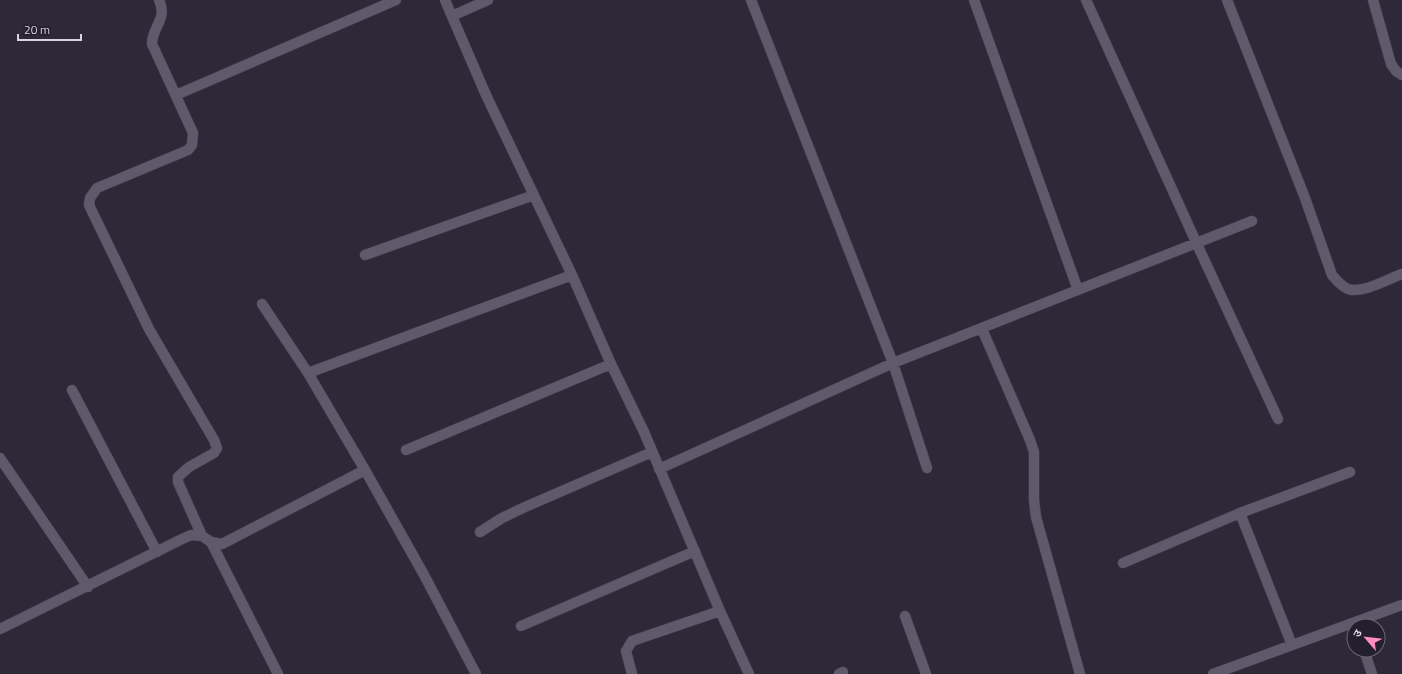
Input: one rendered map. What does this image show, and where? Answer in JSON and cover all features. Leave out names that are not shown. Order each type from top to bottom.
[{"type":"street","points":[[159,0],[163,13],[152,36],[152,44],[193,133],[192,145],[188,150],[97,188],[90,198],[89,205],[149,329],[214,440],[217,448],[214,453],[189,467],[178,477],[178,482],[202,536]]},
{"type":"street","points":[[176,96],[396,0]]},
{"type":"street","points":[[445,0],[486,95],[572,275],[611,364],[660,469],[720,612],[749,674]]},
{"type":"street","points":[[452,16],[488,0]]},
{"type":"street","points":[[751,0],[893,363],[927,468]]},
{"type":"street","points":[[974,0],[1078,290]]},
{"type":"street","points":[[1086,0],[1278,419]]},
{"type":"street","points":[[1227,0],[1304,198],[1332,275],[1340,284],[1349,289],[1362,290],[1402,274]]},
{"type":"street","points":[[1372,0],[1391,64],[1396,71],[1402,75]]},
{"type":"street","points":[[365,255],[534,196]]},
{"type":"street","points":[[660,469],[893,363],[1252,221]]},
{"type":"street","points":[[308,373],[572,275]]},
{"type":"street","points":[[262,304],[308,373],[365,470],[423,573],[476,674]]},
{"type":"street","points":[[982,329],[1034,452],[1034,500],[1036,518],[1080,674]]},
{"type":"street","points":[[406,450],[611,364]]},
{"type":"street","points":[[72,390],[157,552]]},
{"type":"street","points":[[480,532],[502,518],[525,507],[652,452]]},
{"type":"street","points":[[0,458],[88,587]]},
{"type":"street","points":[[0,629],[191,535],[202,536],[211,542],[222,544],[365,470]]},
{"type":"street","points":[[1123,563],[1240,513],[1350,472]]},
{"type":"street","points":[[1240,513],[1292,645]]},
{"type":"street","points":[[211,542],[278,674]]},
{"type":"street","points":[[521,626],[695,551]]},
{"type":"street","points":[[1370,618],[1402,605]]},
{"type":"street","points":[[632,674],[626,651],[632,641],[720,612]]},
{"type":"street","points":[[905,616],[926,674]]},
{"type":"street","points":[[1215,674],[1292,645],[1346,627]]},
{"type":"street","points":[[1367,658],[1372,674]]}]
